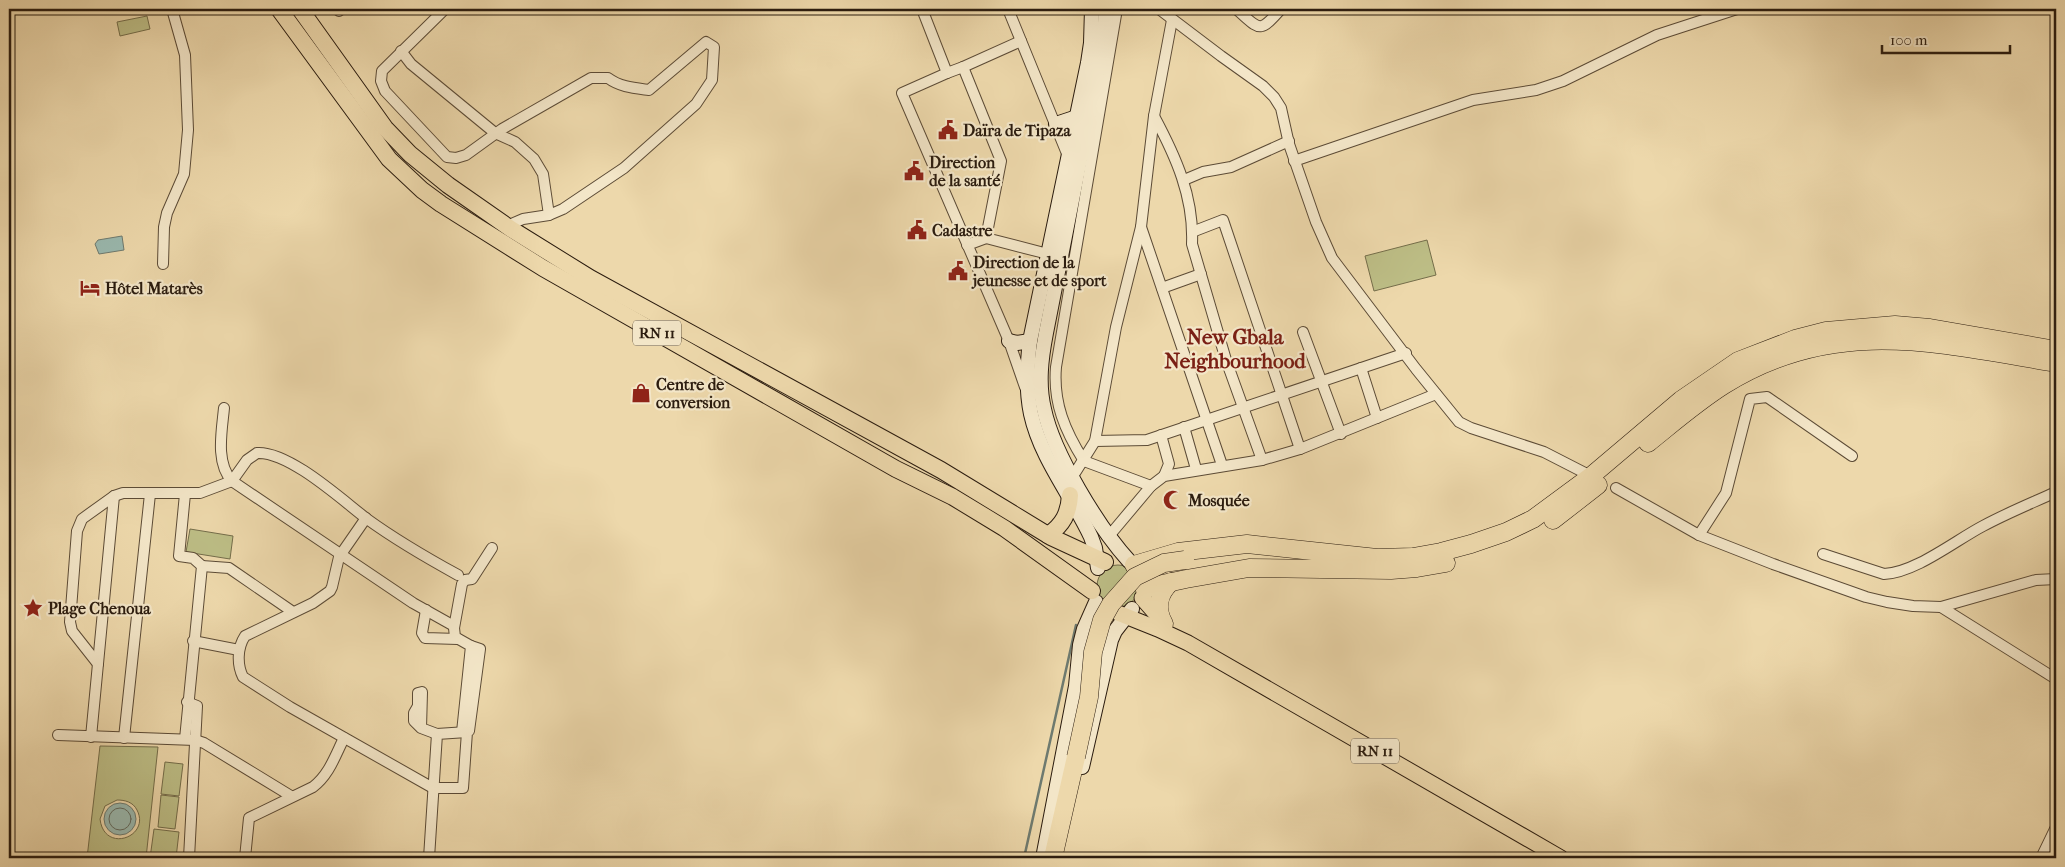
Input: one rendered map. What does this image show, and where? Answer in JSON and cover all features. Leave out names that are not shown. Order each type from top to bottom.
[{"type":"highway","name":"RN 11","points":[[279,9],[389,159],[422,190],[441,204],[542,268],[896,470],[953,497],[1012,533],[1094,596]]},
{"type":"highway","name":"RN 11","points":[[300,9],[385,128],[410,154],[448,185],[507,226],[590,278],[940,470],[1048,536],[1100,563]]},
{"type":"highway","points":[[1053,857],[1089,697],[1096,639],[1102,620],[1111,604],[1135,577],[1164,563],[1185,560],[1257,556],[1289,560],[1413,557],[1440,552],[1506,532],[1533,519],[1554,505],[1681,400],[1710,379],[1738,361],[1795,339],[1834,330],[1895,325],[1930,328],[2056,350]]},
{"type":"highway","points":[[1132,563],[1178,552],[1247,544],[1317,560],[1391,570],[1418,568],[1466,558],[1515,541],[1538,529],[1577,502],[1701,400],[1751,370],[1795,352],[1833,344],[1899,340],[1944,345],[2056,364]]},
{"type":"highway","points":[[1048,536],[1065,519],[1070,503],[1070,495]]},
{"type":"highway","points":[[1133,605],[1153,586],[1249,568],[1317,560]]},
{"type":"highway","points":[[1164,624],[1159,612],[1160,598],[1171,582]]},
{"type":"main road","points":[[1053,857],[1080,645],[1094,596],[1093,576],[1100,563],[1091,537],[1070,495],[1040,443],[1031,414],[1028,394],[1030,341],[1091,43],[1092,9]]},
{"type":"main road","points":[[1053,857],[1110,640],[1133,605],[1142,573],[1109,536],[1073,476],[1055,443],[1047,422],[1041,393],[1041,361],[1104,37],[1111,10]]},
{"type":"main road","points":[[1056,124],[1077,117]]},
{"type":"main road","points":[[1009,341],[1022,344],[1030,341]]},
{"type":"main road","name":"RN 11","points":[[1100,563],[1117,559],[1132,563]]},
{"type":"main road","name":"RN 11","points":[[1094,596],[1108,611],[1133,605],[1188,643],[1561,858]]},
{"type":"main road","points":[[1133,605],[1164,624]]},
{"type":"main road","name":"RN 11","points":[[1164,624],[1188,643]]},
{"type":"street","points":[[163,264],[164,227],[167,213],[184,174],[187,134],[185,55],[172,9]]},
{"type":"street","points":[[445,9],[382,71],[381,81],[385,91],[447,158],[466,155],[495,134],[591,78],[608,78],[625,87],[649,90],[706,42],[714,47],[712,80],[696,104],[624,168],[563,209],[549,215],[524,219],[507,226]]},
{"type":"street","points":[[922,9],[947,73]]},
{"type":"street","points":[[1008,9],[1068,156]]},
{"type":"street","points":[[1159,9],[1263,86],[1274,97],[1281,108],[1294,161],[1316,222],[1332,258],[1459,422],[1471,428],[1544,452],[1585,473]]},
{"type":"street","points":[[1236,9],[1256,25],[1261,26],[1267,25],[1281,9]]},
{"type":"street","points":[[1294,161],[1473,100],[1536,90],[1563,81],[1657,35],[1737,9]]},
{"type":"street","points":[[1111,10],[1055,380],[1058,406],[1063,421],[1084,461],[1151,486]]},
{"type":"street","points":[[1073,476],[1095,441],[1116,327],[1141,227],[1154,116],[1172,20]]},
{"type":"street","points":[[1021,41],[902,93],[1009,341],[1028,394]]},
{"type":"street","points":[[401,51],[412,64],[495,134],[515,142],[534,159],[543,174],[549,215]]},
{"type":"street","points":[[963,67],[1001,161],[986,238]]},
{"type":"street","points":[[1154,116],[1175,155],[1184,180],[1192,244],[1226,360],[1262,460]]},
{"type":"street","points":[[1184,180],[1203,172],[1231,167],[1289,141]]},
{"type":"street","points":[[1192,232],[1223,220],[1300,449]]},
{"type":"street","points":[[1141,227],[1222,466]]},
{"type":"street","points":[[967,245],[986,238],[1048,254]]},
{"type":"street","points":[[1162,288],[1201,274]]},
{"type":"street","points":[[1303,332],[1341,434]]},
{"type":"street","points":[[1095,441],[1147,440],[1406,353]]},
{"type":"street","points":[[1361,368],[1378,418]]},
{"type":"street","points":[[1109,536],[1151,486],[1164,476],[1196,469],[1262,460],[1300,449],[1436,394]]},
{"type":"street","points":[[1699,534],[1726,493],[1750,398],[1767,397],[1852,456]]},
{"type":"street","points":[[224,408],[222,463],[232,481],[341,555],[454,626]]},
{"type":"street","points":[[1184,427],[1196,469]]},
{"type":"street","points":[[1161,435],[1169,464],[1164,476]]},
{"type":"street","points":[[98,664],[72,631],[70,622],[77,531],[82,519],[114,496],[123,493],[200,493],[232,481],[247,460],[254,454],[271,455],[306,473],[340,496],[366,518],[460,581],[472,579],[492,548]]},
{"type":"street","points":[[1616,488],[1699,534],[1773,564],[1866,597],[1913,606],[1941,607],[2036,580],[2056,579]]},
{"type":"street","points":[[1823,554],[1884,574],[1893,574],[1932,557],[1984,526],[2056,492]]},
{"type":"street","points":[[124,738],[150,494]]},
{"type":"street","points":[[185,494],[179,556],[193,558],[202,566],[230,568],[293,612]]},
{"type":"street","points":[[91,737],[114,496]]},
{"type":"street","points":[[366,518],[339,557],[330,591],[313,603],[250,633],[243,640],[239,650],[240,672],[247,681],[434,788],[463,788],[464,732]]},
{"type":"street","points":[[189,858],[190,740],[197,706],[187,702],[202,566]]},
{"type":"street","points":[[421,728],[437,734],[470,731],[480,649],[458,639],[453,633],[460,581]]},
{"type":"street","points":[[1941,607],[2056,679]]},
{"type":"street","points":[[426,610],[422,633],[425,638],[458,639]]},
{"type":"street","points":[[194,641],[239,650]]},
{"type":"street","points":[[429,858],[437,734]]},
{"type":"street","points":[[58,735],[190,740],[204,743],[291,796]]},
{"type":"street","points":[[245,858],[249,818],[322,780],[344,738]]},
{"type":"street","points":[[2041,858],[2056,826]]},
{"type":"green space","points":[[147,16],[150,29],[120,36],[117,22]]},
{"type":"green space","points":[[1427,240],[1436,275],[1374,291],[1365,256]]},
{"type":"green space","points":[[190,529],[233,536],[230,559],[186,552]]},
{"type":"green space","points":[[1122,565],[1130,568],[1136,574],[1139,586],[1136,598],[1130,604],[1114,607],[1106,604],[1100,598],[1097,582],[1100,574],[1106,568]]},
{"type":"green space","points":[[100,746],[158,747],[146,858],[87,858]],"holes":[[[120,800],[133,805],[137,810],[140,820],[138,828],[132,834],[125,838],[117,839],[109,836],[103,830],[100,819],[105,806]]]},
{"type":"green space","points":[[165,762],[183,764],[179,796],[161,794]]},
{"type":"green space","points":[[161,795],[179,797],[175,829],[158,827]]},
{"type":"green space","points":[[154,829],[179,832],[176,858],[150,858]]},
{"type":"water","points":[[122,236],[124,250],[99,254],[95,244],[98,240]]},
{"type":"water","points":[[120,803],[126,804],[131,808],[135,813],[135,825],[131,830],[126,834],[120,835],[114,834],[109,830],[105,825],[104,819],[105,813],[109,808],[114,804]]},
{"type":"waterway","points":[[1024,858],[1076,625]]},
{"type":"place","name":"Daïra de Tipaza","points":[[948,130]]},
{"type":"place","name":"Direction de la santé","points":[[914,171]]},
{"type":"place","name":"Cadastre","points":[[917,230]]},
{"type":"place","name":"Direction de la jeunesse et de sport","points":[[958,271]]},
{"type":"place","name":"Hôtel Matarès","points":[[90,288]]},
{"type":"place","name":"Centre de conversion","points":[[641,393]]},
{"type":"place","name":"Mosquée","points":[[1173,500]]},
{"type":"place","name":"Plage Chenoua","points":[[33,608]]},
{"type":"district","name":"New Gbala Neighbourhood","points":[[1235,349]]}]
